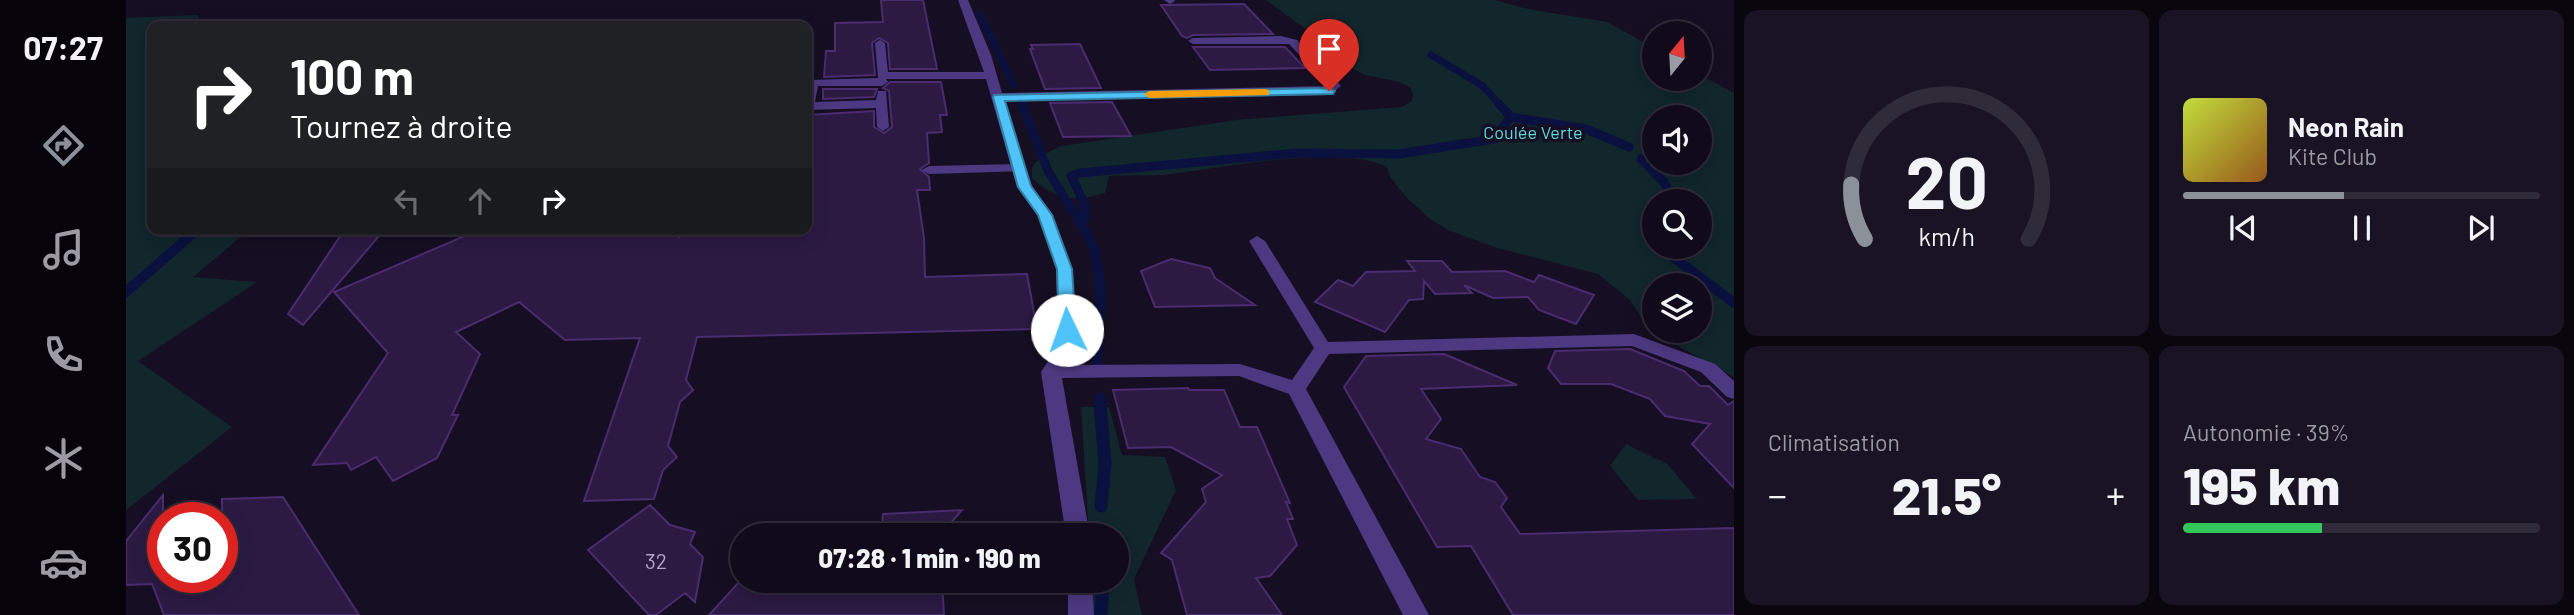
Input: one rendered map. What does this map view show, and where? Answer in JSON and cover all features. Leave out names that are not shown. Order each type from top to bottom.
[{"type":"street","points":[[963,0],[991,75],[1024,187],[1045,215],[1064,269],[1065,349],[1051,372],[1076,523]]},
{"type":"street","points":[[998,97],[1329,91],[1335,86],[1293,42],[1281,39],[1193,41]]},
{"type":"street","points":[[880,43],[883,128]]},
{"type":"street","points":[[812,87],[813,83],[991,75]]},
{"type":"street","points":[[812,106],[883,104]]},
{"type":"street","points":[[929,170],[1020,168]]},
{"type":"street","points":[[1257,241],[1323,348]]},
{"type":"street","points":[[1323,348],[1634,340],[1708,369],[1734,393]]},
{"type":"street","points":[[1296,389],[1323,348]]},
{"type":"street","points":[[1051,372],[1240,370],[1296,389],[1416,615]]},
{"type":"street","points":[[1080,593],[1081,615]]},
{"type":"green space","name":"Coulée Verte","points":[[1266,0],[1495,0],[1528,9],[1607,22],[1642,41],[1642,91],[1712,91],[1712,81],[1734,93],[1734,377],[1673,343],[1712,343],[1712,273],[1642,273],[1642,318],[1629,299],[1598,274],[1494,247],[1448,230],[1430,219],[1407,198],[1390,177],[1387,167],[1366,160],[1310,157],[1163,175],[1109,176],[1105,193],[1084,198],[1057,195],[1032,178],[1032,167],[1035,163],[1062,146],[1236,120],[1402,107],[1412,101],[1410,87],[1396,81],[1365,75],[1351,68],[1322,41]]},
{"type":"green space","points":[[198,15],[199,20],[204,21],[147,21],[147,235],[243,235],[193,277],[257,282],[138,361],[232,427],[126,510],[126,18]]},
{"type":"green space","points":[[1081,407],[1109,407],[1122,455],[1165,457],[1176,490],[1134,579],[1142,615],[1093,615],[1092,593],[1129,593],[1129,523],[1088,523]]},
{"type":"green space","points":[[1626,444],[1667,464],[1697,499],[1638,500],[1610,466]]},
{"type":"building","points":[[881,0],[923,0],[937,69],[890,69],[888,43],[879,38],[872,43],[875,75],[824,77],[826,51],[835,51],[835,23],[883,22]]},
{"type":"building","points":[[1244,4],[1273,34],[1193,35],[1187,38],[1182,36],[1161,5]]},
{"type":"building","points":[[1080,44],[1101,88],[1045,89],[1030,49],[1033,49],[1031,45]]},
{"type":"building","points":[[1193,47],[1285,47],[1305,68],[1210,70]]},
{"type":"building","points":[[890,82],[941,82],[947,115],[940,115],[942,132],[927,133],[929,163],[920,169],[929,177],[930,190],[917,190],[924,238],[925,277],[1027,274],[1037,329],[697,337],[686,380],[693,390],[680,402],[668,446],[677,457],[663,470],[654,499],[584,501],[640,338],[565,340],[519,302],[456,332],[480,354],[452,415],[458,415],[437,458],[393,481],[376,457],[351,470],[347,463],[313,465],[388,353],[334,292],[467,235],[812,235],[812,115],[874,111],[874,127],[884,133],[892,127],[889,91],[883,88]]},
{"type":"building","points":[[823,89],[877,89],[874,97],[823,99]]},
{"type":"building","points":[[1112,102],[1131,136],[1063,137],[1050,103]]},
{"type":"building","points":[[341,235],[380,235],[303,325],[288,314]]},
{"type":"building","points":[[1171,259],[1210,268],[1215,278],[1255,305],[1155,307],[1141,271]]},
{"type":"building","points":[[1407,261],[1442,261],[1452,272],[1505,271],[1534,282],[1539,275],[1594,295],[1576,324],[1539,310],[1528,297],[1493,298],[1464,285],[1472,293],[1435,294],[1424,281],[1423,299],[1409,300],[1385,332],[1315,302],[1338,280],[1353,286],[1366,272],[1415,271]]},
{"type":"building","points":[[1630,349],[1684,371],[1700,386],[1709,386],[1728,405],[1734,401],[1734,488],[1692,444],[1710,424],[1665,416],[1650,399],[1611,384],[1561,384],[1548,368],[1555,351]]},
{"type":"building","points":[[1444,354],[1517,385],[1421,389],[1441,419],[1426,439],[1461,449],[1480,477],[1495,482],[1507,498],[1501,507],[1520,534],[1734,528],[1734,615],[1513,615],[1471,546],[1437,547],[1344,387],[1366,356]]},
{"type":"building","points":[[1113,390],[1224,390],[1240,427],[1257,427],[1290,503],[1286,502],[1293,519],[1287,519],[1297,545],[1270,576],[1256,578],[1282,615],[1187,615],[1172,560],[1161,553],[1206,502],[1202,489],[1222,475],[1171,447],[1128,448]]},
{"type":"building","points":[[283,497],[359,615],[164,615],[155,593],[238,593],[238,502],[222,502],[222,499]]},
{"type":"building","points":[[650,505],[670,525],[695,532],[690,544],[703,557],[695,602],[685,593],[656,615],[649,615],[588,550]]},
{"type":"building","points":[[962,510],[950,523],[882,523],[883,514]]},
{"type":"building","points":[[147,515],[147,584],[126,585],[126,541]]},
{"type":"building","points":[[730,592],[943,593],[944,615],[709,615]]},
{"type":"waterway","points":[[980,15],[1014,85]]},
{"type":"waterway","points":[[1431,55],[1483,86],[1500,105]]},
{"type":"waterway","points":[[1022,104],[1048,171],[1080,223]]},
{"type":"waterway","points":[[1499,104],[1511,117]]},
{"type":"waterway","points":[[1503,127],[1511,117]]},
{"type":"waterway","points":[[1511,117],[1586,129],[1629,147]]},
{"type":"waterway","points":[[1080,223],[1084,221],[1085,205],[1071,176],[1080,173],[1297,153],[1399,154],[1494,139]]},
{"type":"waterway","points":[[1641,159],[1668,189]]},
{"type":"waterway","points":[[1080,223],[1089,237]]},
{"type":"waterway","points":[[126,292],[190,236]]},
{"type":"waterway","points":[[1088,236],[1094,249],[1099,280],[1097,362]]},
{"type":"waterway","points":[[1676,259],[1734,303]]},
{"type":"waterway","points":[[1100,397],[1101,404]]},
{"type":"waterway","points":[[1100,403],[1105,463],[1101,506]]},
{"type":"waterway","points":[[1101,615],[1102,593]]},
{"type":"slow traffic","points":[[1149,94],[1265,92]]},
{"type":"route","points":[[1067,330],[1064,269],[1054,235],[1045,215],[1024,187],[998,97],[1329,91]]}]
